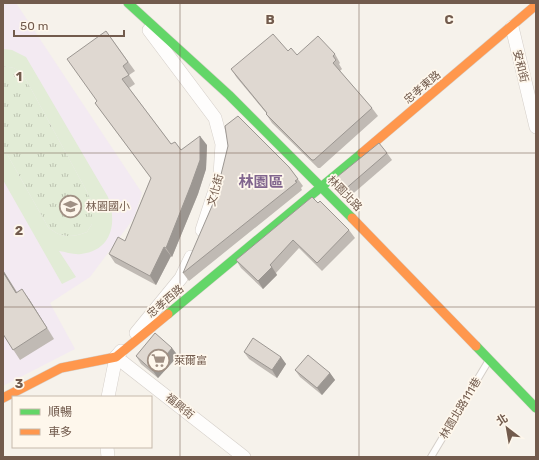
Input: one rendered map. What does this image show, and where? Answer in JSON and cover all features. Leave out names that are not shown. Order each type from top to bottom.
[{"type":"street","name":"林園北路","points":[[131,4],[229,94],[322,187],[536,408]]},
{"type":"street","name":"文化街","points":[[108,396],[116,357],[181,278],[207,220],[220,175],[222,144],[215,118],[131,4]]},
{"type":"street","name":"忠孝東路","points":[[322,187],[512,27],[536,4]]},
{"type":"street","name":"安和街","points":[[512,27],[536,127]]},
{"type":"street","name":"忠孝西路","points":[[3,398],[61,368],[116,357],[322,187]]},
{"type":"street","name":"福興街","points":[[116,357],[244,457]]},
{"type":"lane","name":"林園北路111巷","points":[[431,457],[489,360]]},
{"type":"shaded area","name":"林園國小","points":[[3,3],[16,3],[142,193],[134,218],[90,277],[50,303],[75,349],[3,386]]},
{"type":"green space","points":[[3,49],[12,50],[26,57],[108,197],[111,206],[112,225],[110,233],[106,241],[100,247],[81,254],[59,251],[76,277],[62,284],[3,180],[3,147],[48,227],[53,231],[66,236],[87,232],[92,224],[92,201],[23,74],[14,68],[3,66]]},
{"type":"green space","points":[[3,66],[14,68],[23,74],[92,201],[92,224],[87,232],[66,236],[53,231],[48,227],[3,147]]},
{"type":"building","points":[[106,31],[128,62],[123,66],[129,75],[122,79],[171,144],[175,142],[181,150],[200,136],[200,160],[166,248],[164,247],[150,276],[109,254],[118,237],[125,241],[151,178],[95,103],[97,101],[67,59]]},
{"type":"building","points":[[273,34],[288,51],[291,48],[297,55],[318,36],[335,54],[333,56],[336,60],[333,63],[372,108],[314,160],[312,160],[266,114],[267,113],[231,69]]},
{"type":"building","points":[[238,116],[289,167],[298,179],[295,181],[297,182],[183,273],[215,199],[228,146],[225,126]]},
{"type":"building","points":[[379,143],[387,153],[343,191],[332,181]]},
{"type":"building","points":[[312,197],[318,203],[320,201],[349,230],[317,263],[293,240],[270,265],[272,267],[258,281],[236,260]]},
{"type":"building","points":[[3,272],[16,293],[22,289],[47,328],[13,350],[3,334]]},
{"type":"building","points":[[155,333],[172,348],[153,371],[136,356]]},
{"type":"building","points":[[253,338],[281,357],[272,370],[244,352]]},
{"type":"building","points":[[308,355],[330,373],[317,388],[295,370]]},
{"type":"traffic: fast","points":[[128,3],[229,95],[352,218]]},
{"type":"traffic: fast","points":[[168,314],[362,153]]},
{"type":"traffic: fast","points":[[476,346],[536,408]]},
{"type":"traffic: slow","points":[[362,153],[536,5]]},
{"type":"traffic: slow","points":[[352,218],[476,346]]},
{"type":"traffic: slow","points":[[3,398],[61,368],[116,357],[168,314]]},
{"type":"place","name":"林園國小","points":[[71,206]]},
{"type":"place","name":"萊爾富","points":[[159,360]]},
{"type":"district","name":"林園區","points":[[261,182]]}]
